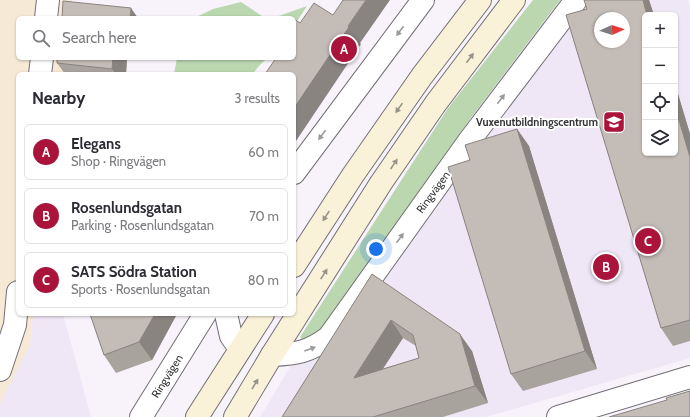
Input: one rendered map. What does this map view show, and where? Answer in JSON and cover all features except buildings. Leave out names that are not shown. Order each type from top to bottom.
[{"type":"main road","points":[[296,263],[353,175],[422,76],[480,0]]},
{"type":"main road","points":[[235,417],[272,355],[382,182],[436,103],[514,0]]},
{"type":"main road","points":[[197,417],[262,316]]},
{"type":"street","points":[[46,16],[48,0]]},
{"type":"street","points":[[296,170],[423,0]]},
{"type":"street","name":"Ringvägen","points":[[272,355],[296,354],[316,346],[329,337],[469,141],[576,0]]},
{"type":"street","points":[[40,72],[42,60]]},
{"type":"street","points":[[0,370],[15,325],[16,314]]},
{"type":"street","name":"Ringvägen","points":[[141,417],[204,316]]},
{"type":"street","points":[[226,316],[231,336],[240,349]]},
{"type":"street","points":[[558,417],[690,377]]},
{"type":"shaded area","points":[[0,0],[72,0],[70,16],[16,16],[16,60],[65,60],[63,72],[16,72],[16,316],[33,316],[30,345],[0,403]]},
{"type":"shaded area","points":[[560,0],[688,0],[690,8],[690,358],[486,417],[260,417],[305,342],[319,334],[470,119]]},
{"type":"shaded area","points":[[33,316],[64,316],[91,417],[0,417],[0,403],[30,345]]},
{"type":"green space","points":[[533,0],[560,0],[470,119],[319,334],[305,342],[300,337],[448,108]]},
{"type":"green space","points":[[241,2],[262,16],[198,16],[213,9]]},
{"type":"green space","points":[[307,6],[296,23],[296,16],[279,16]]},
{"type":"green space","points":[[177,60],[265,60],[254,72],[174,72]]},
{"type":"place","name":"Elegans","points":[[344,49]]},
{"type":"place","name":"Vuxenutbildningscentrum","points":[[614,122]]},
{"type":"place","name":"SATS Södra Station","points":[[648,241]]},
{"type":"place","name":"Rosenlundsgatan","points":[[606,267]]}]
